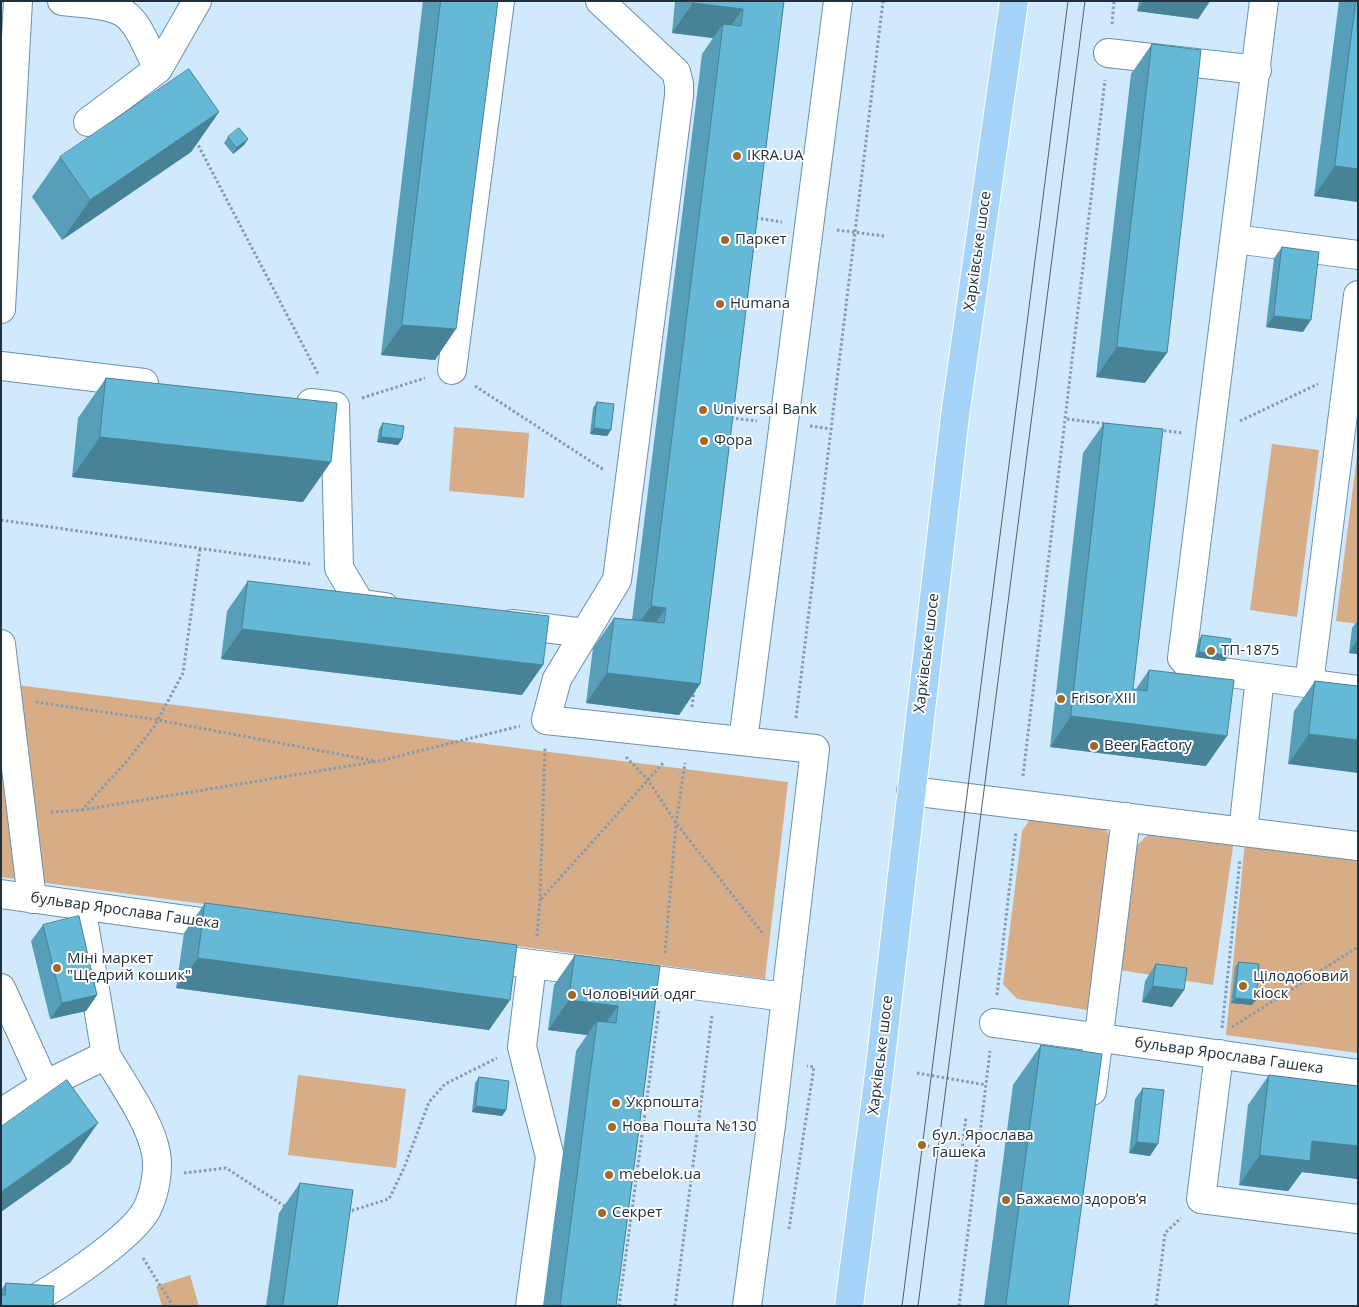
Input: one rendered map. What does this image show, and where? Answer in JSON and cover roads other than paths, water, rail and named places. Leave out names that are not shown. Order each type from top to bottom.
[{"type":"main road","name":"Харківське шосе","points":[[849,1306],[880,1066],[955,416],[1014,1]]},
{"type":"street","points":[[1,309],[18,1]]},
{"type":"street","points":[[62,1],[110,7],[129,16],[138,26],[158,69]]},
{"type":"street","points":[[88,122],[158,69],[198,1]]},
{"type":"street","points":[[452,370],[500,1]]},
{"type":"street","points":[[600,1],[667,62],[676,72],[679,84],[617,580],[557,679],[546,720],[804,748],[785,997],[747,1306]]},
{"type":"street","points":[[743,742],[838,1]]},
{"type":"street","points":[[1264,1],[1257,70],[1182,658],[1188,665],[1199,669],[1358,690]]},
{"type":"street","points":[[1108,53],[1257,70]]},
{"type":"street","points":[[1235,239],[1358,255]]},
{"type":"street","points":[[1310,684],[1358,295]]},
{"type":"street","points":[[1,366],[168,386]]},
{"type":"street","points":[[286,400],[335,406],[339,568],[354,594],[363,604],[409,610]]},
{"type":"street","points":[[487,620],[585,633]]},
{"type":"street","points":[[1,644],[32,899]]},
{"type":"street","points":[[1243,832],[1260,677]]},
{"type":"street","points":[[911,791],[1358,846]]},
{"type":"street","points":[[1089,1114],[1100,1038],[1126,817]]},
{"type":"street","name":"бульвар Ярослава Гашека","points":[[1,894],[257,929]]},
{"type":"street","points":[[22,1306],[44,1294],[127,1234],[147,1209],[156,1176],[156,1152],[143,1119],[106,1055],[81,906]]},
{"type":"street","points":[[455,955],[785,997]]},
{"type":"street","points":[[530,1306],[550,1157],[522,1047],[532,964]]},
{"type":"street","points":[[1,988],[45,1084]]},
{"type":"street","name":"бульвар Ярослава Гашека","points":[[994,1023],[1358,1074]]},
{"type":"street","points":[[1219,1054],[1201,1199],[1358,1219]]},
{"type":"street","points":[[1,1113],[45,1084],[106,1055]]},
{"type":"street","points":[[1,1306],[7,1306]]},
{"type":"tram line","points":[[902,1306],[1068,1]]},
{"type":"tram line","points":[[918,1306],[1085,1]]},
{"type":"place","name":"ІКRA.UA","points":[[737,156]]},
{"type":"place","name":"Паркет","points":[[725,240]]},
{"type":"place","name":"Humana","points":[[720,304]]},
{"type":"place","name":"Universal Bank","points":[[703,410]]},
{"type":"place","name":"Фора","points":[[704,441]]},
{"type":"place","name":"ТП-1875","points":[[1211,651]]},
{"type":"place","name":"Frisor XIII","points":[[1061,699]]},
{"type":"place","name":"Beer Factory","points":[[1094,746]]},
{"type":"place","name":"Міні маркет \"Щедрий кошик\"","points":[[57,968]]},
{"type":"place","name":"Цілодобовий кіоск","points":[[1243,986]]},
{"type":"place","name":"Чоловічий одяг","points":[[572,995]]},
{"type":"place","name":"Укрпошта","points":[[616,1103]]},
{"type":"place","name":"Нова Пошта №130","points":[[612,1127]]},
{"type":"place","name":"бул. Ярослава Гашека","points":[[922,1145]]},
{"type":"place","name":"mebelok.ua","points":[[609,1175]]},
{"type":"place","name":"Бажаємо здоровʼя","points":[[1006,1200]]},
{"type":"place","name":"Секрет","points":[[602,1213]]}]
